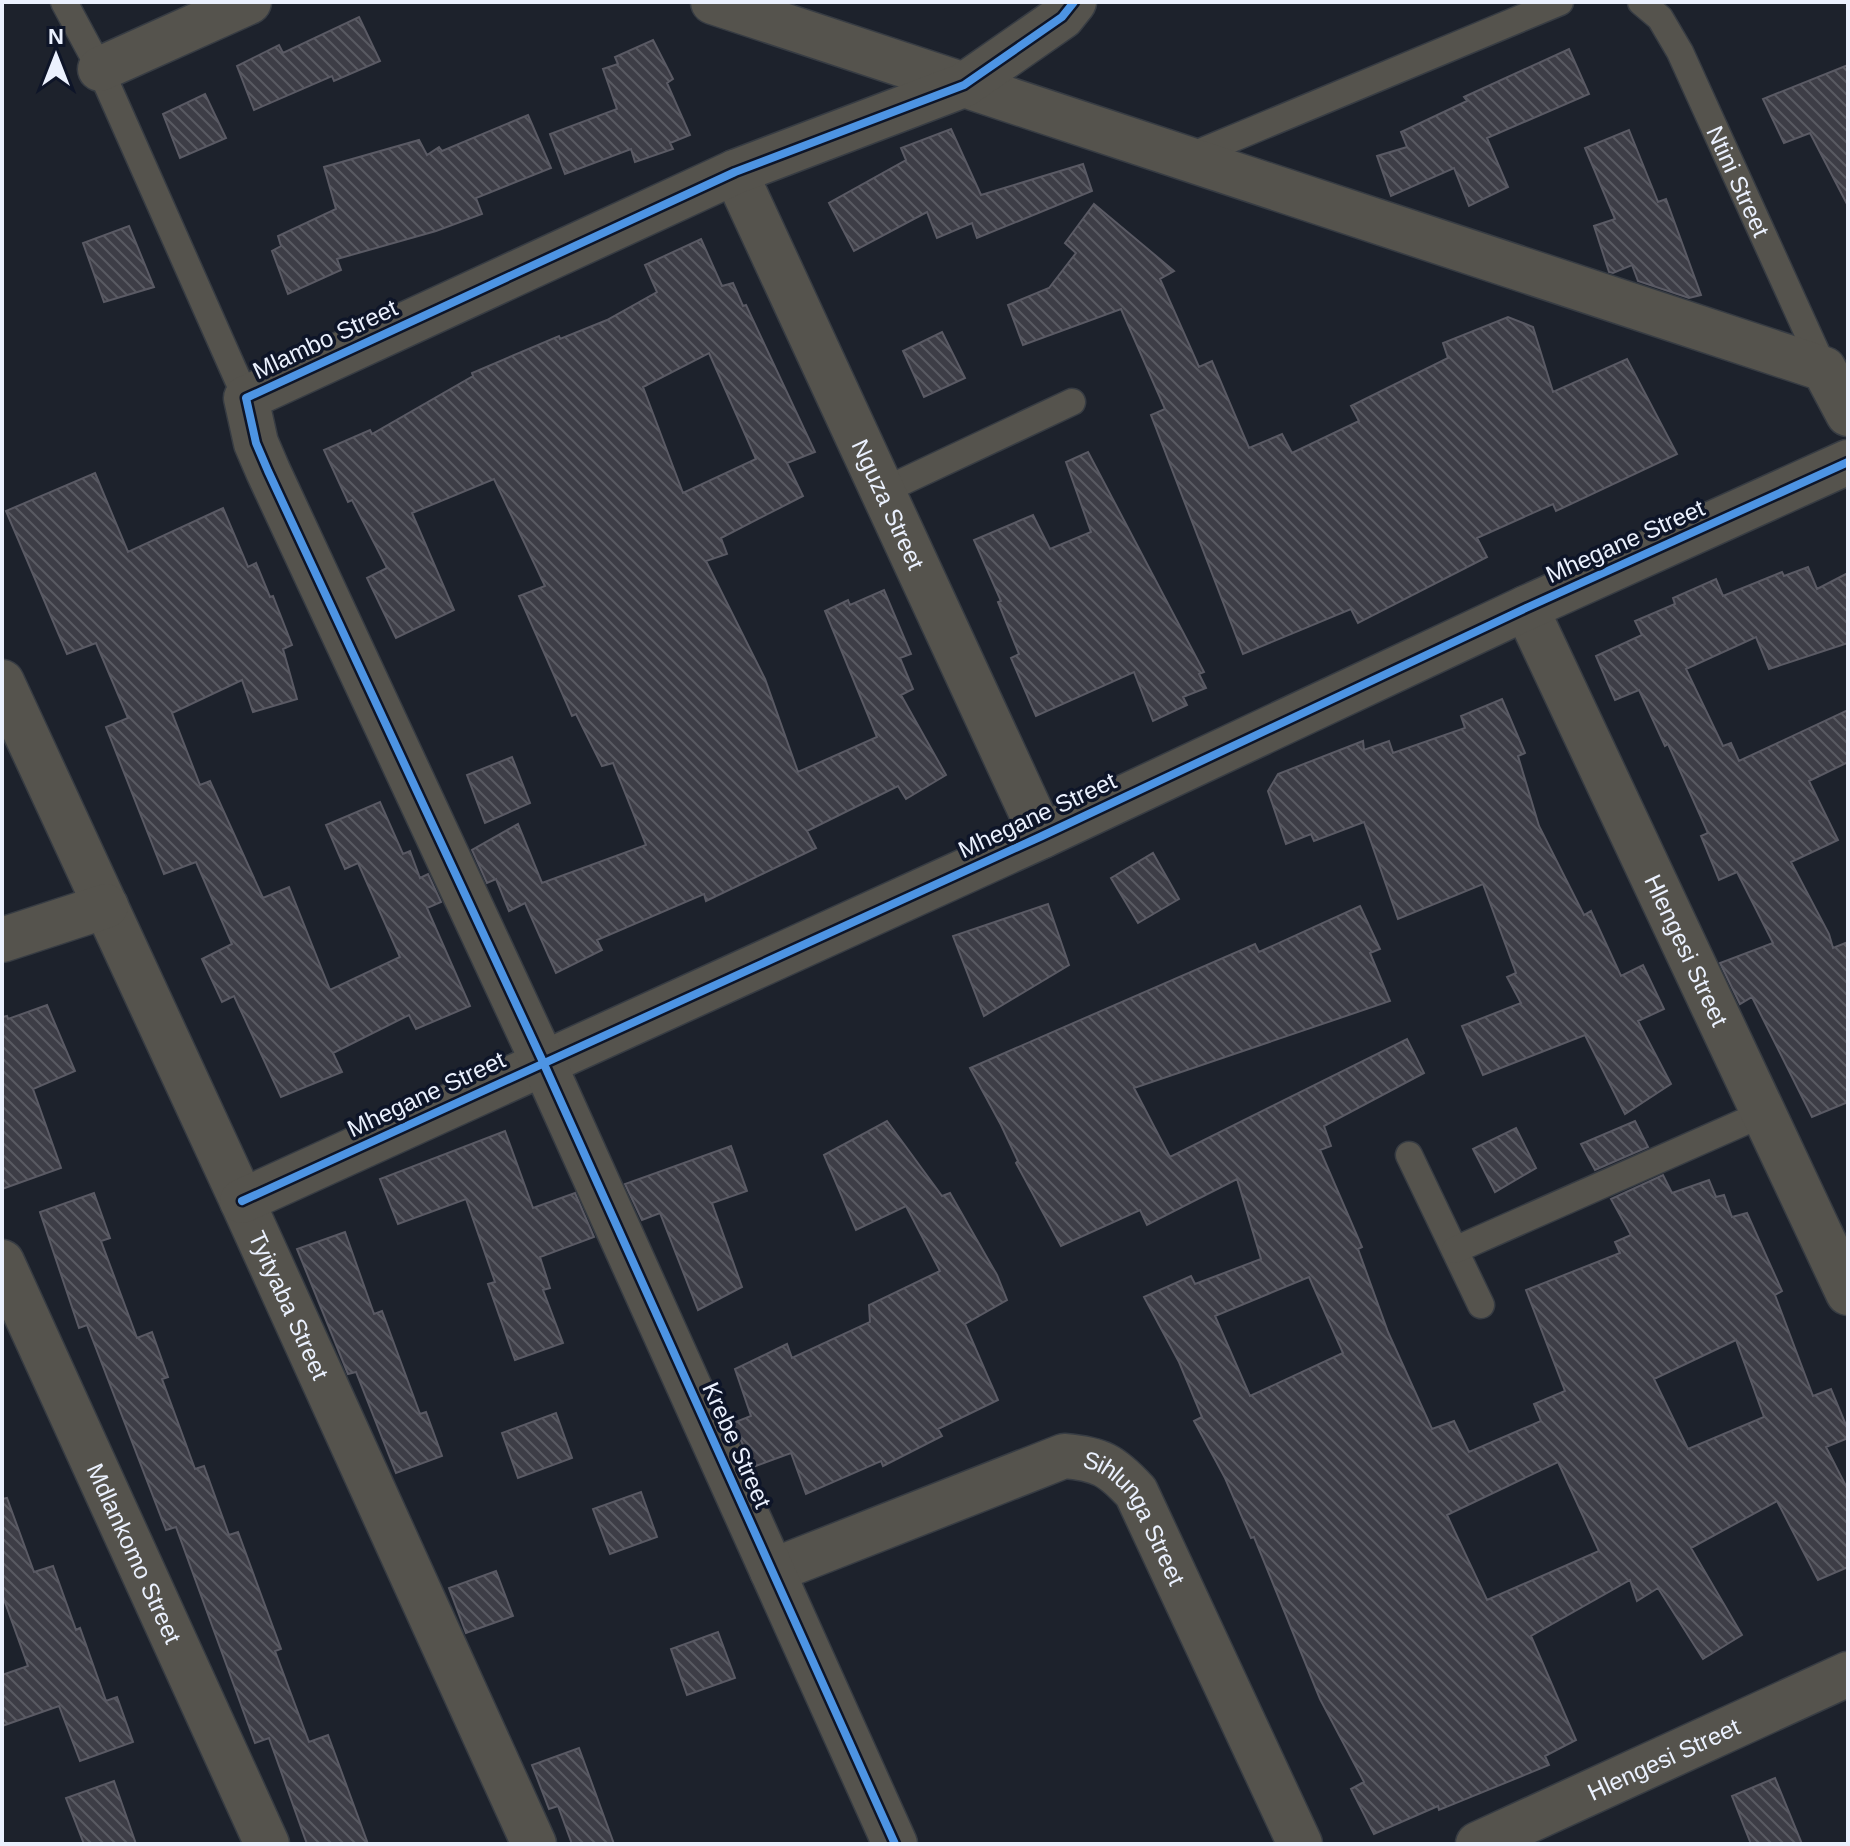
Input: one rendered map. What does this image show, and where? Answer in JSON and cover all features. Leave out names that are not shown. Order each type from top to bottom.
[{"type":"street","points":[[100,69],[249,2]]},
{"type":"street","points":[[713,2],[1824,369],[1848,414]]},
{"type":"street","name":"Mlambo Street","points":[[543,1062],[268,471],[256,443],[246,398],[735,172],[964,85],[1062,17],[1074,2]]},
{"type":"street","name":"Nguza Street","points":[[735,172],[1042,836]]},
{"type":"street","name":"Mhegane Street","points":[[242,1201],[1042,836],[1526,608],[1848,462]]},
{"type":"street","name":"Hlengesi Street","points":[[1526,608],[1762,1114],[1845,1279]]},
{"type":"street","name":"Tyityaba Street","points":[[2,682],[534,1844]]},
{"type":"street","points":[[2,940],[106,906]]},
{"type":"street","name":"Krebe Street","points":[[543,1062],[895,1844]]},
{"type":"street","name":"Mdlankomo Street","points":[[2,1262],[267,1844]]},
{"type":"street","name":"Sihlunga Street","points":[[772,1571],[1028,1468],[1064,1456],[1093,1458],[1116,1470],[1136,1492],[1300,1844]]},
{"type":"street","name":"Hlengesi Street","points":[[1478,1844],[1848,1674]]},
{"type":"lane","points":[[64,2],[100,69],[246,398]]},
{"type":"lane","points":[[1186,158],[1560,2]]},
{"type":"lane","name":"Ntini Street","points":[[1641,2],[1660,18],[1680,52],[1824,369]]},
{"type":"lane","points":[[883,491],[1072,402]]},
{"type":"lane","points":[[1455,1250],[1762,1114]]},
{"type":"lane","points":[[1409,1155],[1481,1305]]},
{"type":"building","points":[[359,17],[380,61],[334,81],[332,76],[254,110],[237,66],[279,45],[283,53]]},
{"type":"building","points":[[653,40],[673,79],[667,83],[690,135],[670,143],[673,149],[635,162],[631,149],[565,174],[550,134],[617,109],[603,69],[618,64],[615,57]]},
{"type":"building","points":[[1569,49],[1589,94],[1487,138],[1508,187],[1469,206],[1454,168],[1391,196],[1377,156],[1407,147],[1401,132],[1467,101],[1464,97]]},
{"type":"building","points":[[1848,65],[1848,206],[1810,133],[1784,143],[1763,99]]},
{"type":"building","points":[[205,94],[226,138],[180,158],[163,114]]},
{"type":"building","points":[[528,115],[551,168],[476,198],[482,214],[436,231],[337,259],[341,270],[288,294],[272,251],[281,246],[278,236],[336,209],[324,167],[419,140],[427,155],[439,147],[442,151]]},
{"type":"building","points":[[951,129],[981,195],[1083,164],[1092,191],[977,238],[972,223],[937,238],[927,212],[854,251],[829,203],[906,160],[901,148]]},
{"type":"building","points":[[1629,130],[1658,202],[1666,199],[1701,295],[1689,298],[1638,281],[1632,265],[1609,272],[1594,226],[1615,219],[1585,148]]},
{"type":"building","points":[[1094,204],[1174,271],[1160,279],[1199,367],[1212,361],[1249,448],[1282,434],[1292,453],[1359,421],[1351,406],[1448,358],[1443,343],[1508,317],[1533,327],[1553,392],[1627,359],[1677,454],[1556,511],[1553,504],[1477,538],[1487,557],[1358,623],[1351,609],[1243,654],[1151,415],[1165,409],[1121,309],[1023,345],[1008,305],[1049,288],[1076,253],[1065,243]]},
{"type":"building","points":[[129,226],[154,287],[104,302],[83,243]]},
{"type":"building","points":[[701,239],[722,286],[733,283],[743,306],[746,305],[815,452],[787,463],[803,496],[721,538],[727,554],[706,561],[765,679],[798,772],[877,737],[825,611],[848,600],[850,605],[884,590],[911,654],[900,658],[913,689],[901,695],[946,775],[906,799],[898,786],[807,831],[816,848],[706,901],[704,894],[597,940],[602,950],[556,973],[525,903],[509,911],[496,879],[487,883],[472,850],[518,824],[542,883],[646,845],[613,763],[602,766],[576,714],[572,716],[519,596],[545,586],[494,479],[412,513],[454,610],[396,638],[367,578],[387,568],[352,500],[348,502],[324,450],[370,430],[372,434],[473,376],[472,373],[559,336],[560,339],[607,320],[657,292],[645,265]],"holes":[[[709,353],[756,459],[683,493],[643,387]]]},
{"type":"building","points":[[942,332],[965,378],[924,397],[903,351]]},
{"type":"building","points":[[1088,452],[1204,672],[1199,674],[1206,688],[1183,697],[1187,705],[1153,721],[1134,672],[1036,716],[1011,658],[1019,654],[998,602],[1001,601],[974,540],[1033,515],[1050,549],[1091,532],[1066,462]]},
{"type":"building","points":[[95,473],[128,552],[223,508],[248,567],[256,563],[270,597],[273,596],[292,645],[283,649],[297,699],[253,712],[242,680],[172,713],[200,785],[210,781],[263,898],[289,887],[330,990],[400,957],[358,863],[345,869],[326,825],[380,802],[403,854],[410,851],[420,878],[428,874],[441,902],[427,908],[470,1006],[416,1029],[409,1015],[333,1053],[342,1072],[281,1097],[234,996],[222,1002],[202,959],[232,944],[196,862],[164,874],[106,727],[128,718],[96,643],[67,654],[6,511]]},
{"type":"building","points":[[1808,567],[1817,589],[1848,573],[1848,643],[1769,669],[1756,637],[1686,669],[1723,746],[1731,743],[1739,761],[1848,710],[1848,762],[1809,781],[1838,840],[1791,862],[1829,934],[1833,948],[1848,942],[1848,1102],[1812,1117],[1752,997],[1740,1004],[1720,963],[1773,943],[1737,872],[1719,880],[1701,836],[1708,833],[1668,744],[1665,746],[1639,690],[1615,700],[1596,656],[1642,635],[1635,621],[1675,604],[1673,598],[1716,579],[1723,596],[1782,572],[1784,576]]},
{"type":"building","points":[[1502,699],[1525,753],[1518,756],[1539,826],[1584,915],[1591,911],[1621,976],[1643,965],[1664,1009],[1638,1021],[1671,1084],[1625,1114],[1585,1035],[1483,1075],[1462,1026],[1521,1003],[1507,977],[1516,973],[1483,884],[1398,919],[1364,822],[1314,841],[1311,834],[1286,844],[1268,791],[1278,774],[1363,741],[1364,750],[1389,741],[1393,753],[1465,728],[1461,716]]},
{"type":"building","points":[[512,757],[530,803],[485,823],[467,775]]},
{"type":"building","points":[[1153,853],[1179,899],[1138,923],[1111,878]]},
{"type":"building","points":[[1048,904],[1069,965],[984,1016],[953,936]]},
{"type":"building","points":[[1360,906],[1380,949],[1370,953],[1390,1001],[1134,1088],[1170,1157],[1407,1039],[1424,1073],[1324,1126],[1331,1146],[1320,1150],[1362,1247],[1358,1249],[1388,1332],[1432,1429],[1454,1421],[1469,1452],[1541,1421],[1534,1404],[1565,1391],[1526,1290],[1620,1253],[1615,1242],[1631,1235],[1611,1199],[1663,1175],[1672,1193],[1709,1180],[1716,1197],[1724,1195],[1732,1217],[1747,1213],[1782,1291],[1775,1295],[1813,1396],[1831,1389],[1848,1430],[1848,1438],[1826,1447],[1848,1490],[1848,1567],[1818,1580],[1777,1501],[1691,1548],[1742,1635],[1703,1659],[1658,1588],[1637,1601],[1630,1580],[1531,1636],[1576,1740],[1545,1756],[1549,1765],[1439,1810],[1438,1806],[1374,1834],[1351,1789],[1364,1782],[1320,1699],[1254,1537],[1251,1538],[1225,1478],[1194,1421],[1202,1417],[1179,1362],[1144,1297],[1191,1276],[1195,1284],[1261,1259],[1237,1179],[1147,1225],[1140,1210],[1061,1246],[970,1068],[1255,944],[1259,952]],"holes":[[[1309,1277],[1343,1353],[1250,1396],[1215,1316]],[[1736,1340],[1764,1417],[1688,1449],[1654,1379]],[[1558,1462],[1599,1551],[1487,1600],[1447,1515]]]},
{"type":"building","points":[[47,1005],[75,1071],[33,1089],[61,1168],[2,1189],[2,1017],[7,1016],[8,1019]]},
{"type":"building","points":[[887,1121],[942,1196],[950,1193],[997,1275],[1007,1300],[965,1324],[998,1400],[938,1429],[942,1436],[883,1466],[881,1461],[806,1494],[791,1453],[753,1467],[733,1423],[751,1416],[735,1369],[787,1344],[792,1358],[870,1322],[869,1305],[940,1271],[906,1206],[856,1230],[824,1155]]},
{"type":"building","points":[[1635,1121],[1648,1147],[1595,1170],[1581,1144]]},
{"type":"building","points":[[1516,1128],[1536,1168],[1495,1192],[1473,1149]]},
{"type":"building","points":[[505,1131],[533,1208],[575,1193],[594,1237],[540,1257],[550,1288],[543,1290],[563,1343],[515,1360],[488,1284],[495,1282],[466,1199],[398,1224],[380,1179]]},
{"type":"building","points":[[731,1146],[747,1191],[712,1203],[742,1287],[698,1310],[660,1213],[642,1220],[625,1184]]},
{"type":"building","points":[[94,1193],[110,1238],[101,1241],[137,1338],[152,1332],[168,1377],[162,1379],[195,1469],[204,1466],[229,1535],[238,1532],[281,1649],[275,1651],[309,1742],[328,1735],[368,1844],[307,1844],[269,1738],[255,1743],[176,1527],[166,1530],[87,1325],[79,1328],[40,1212]]},
{"type":"building","points":[[345,1232],[374,1314],[382,1311],[420,1414],[426,1412],[442,1456],[396,1473],[356,1372],[348,1374],[297,1249]]},
{"type":"building","points":[[556,1413],[572,1458],[518,1478],[502,1433]]},
{"type":"building","points":[[641,1492],[657,1537],[610,1554],[593,1509]]},
{"type":"building","points":[[7,1498],[34,1572],[53,1566],[76,1630],[80,1628],[106,1701],[117,1697],[133,1742],[80,1761],[59,1706],[2,1726],[2,1675],[28,1666],[2,1594],[2,1499]]},
{"type":"building","points":[[496,1571],[513,1616],[466,1633],[449,1588]]},
{"type":"building","points":[[718,1632],[735,1678],[687,1695],[671,1649]]},
{"type":"building","points":[[579,1748],[614,1844],[572,1844],[558,1806],[549,1809],[532,1765]]},
{"type":"building","points":[[1775,1778],[1802,1844],[1751,1844],[1732,1796]]},
{"type":"building","points":[[114,1781],[136,1844],[84,1844],[66,1798]]},
{"type":"cycle path","points":[[895,1844],[543,1062],[268,471],[256,443],[246,398],[735,172],[964,85],[1062,17],[1074,2]]},
{"type":"cycle path","points":[[242,1201],[1042,836],[1526,608],[1848,462]]}]
